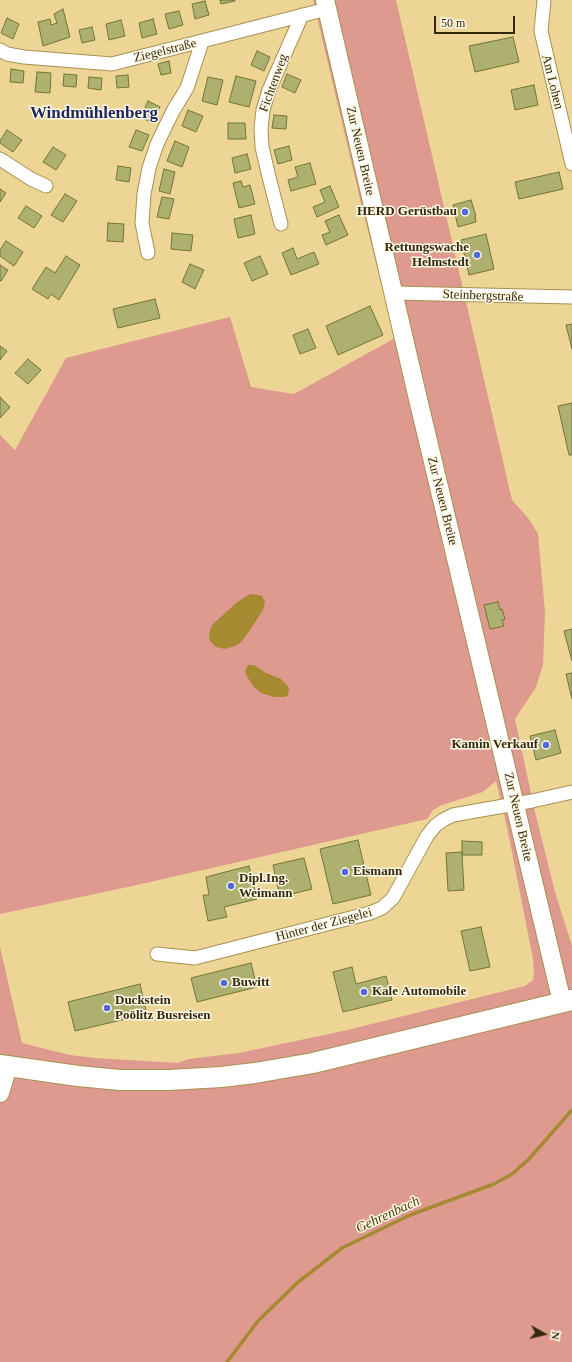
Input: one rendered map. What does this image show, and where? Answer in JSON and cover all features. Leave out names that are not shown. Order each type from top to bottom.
[{"type":"main road","points":[[4,1065],[78,1076],[120,1080],[169,1080],[221,1077],[256,1073],[313,1063],[567,1001]]},
{"type":"street","name":"Am Lohen","points":[[544,0],[541,31],[572,164]]},
{"type":"street","name":"Ziegelstraße","points":[[0,50],[7,54],[24,57],[112,64],[302,15],[326,4]]},
{"type":"street","name":"Zur Neuen Breite","points":[[326,4],[418,399],[515,804],[567,1001]]},
{"type":"street","name":"Fichtenweg","points":[[281,224],[262,147],[261,128],[263,110],[269,90],[302,15]]},
{"type":"street","points":[[148,253],[142,223],[144,194],[149,168],[157,144],[173,111],[187,88],[202,42]]},
{"type":"street","points":[[0,159],[6,161],[31,179],[46,186]]},
{"type":"street","name":"Steinbergstraße","points":[[394,293],[572,297]]},
{"type":"street","points":[[515,804],[572,792]]},
{"type":"street","name":"Hinter der Ziegelei","points":[[157,954],[195,958],[370,914],[382,908],[393,898],[427,836],[435,826],[453,815],[515,804]]},
{"type":"street","points":[[0,1093],[4,1065]]},
{"type":"shaded area","points":[[313,0],[396,0],[512,500],[528,518],[538,534],[545,612],[543,665],[536,687],[515,719],[535,812],[555,892],[572,946],[572,1362],[0,1362],[0,947],[22,1043],[70,1055],[95,1058],[177,1063],[189,1059],[239,1053],[343,1031],[525,986],[533,980],[533,959],[507,827],[496,781],[483,792],[442,805],[433,810],[427,819],[128,887],[0,914],[0,435],[15,450],[66,358],[230,317],[251,387],[294,394],[395,338],[361,203]]},
{"type":"shaded area","points":[[253,594],[262,596],[265,602],[263,610],[250,630],[241,642],[235,646],[225,649],[216,647],[210,641],[209,634],[212,625],[236,603],[248,595]]},
{"type":"shaded area","points":[[248,665],[254,665],[266,673],[281,679],[289,689],[288,695],[285,697],[274,697],[261,693],[253,686],[246,675],[245,671]]},
{"type":"building","points":[[220,0],[235,0],[235,1],[221,4]]},
{"type":"building","points":[[205,1],[209,15],[195,19],[192,4]]},
{"type":"building","points":[[63,9],[70,37],[43,46],[38,22],[50,19],[51,25],[57,23],[54,14]]},
{"type":"building","points":[[179,11],[183,25],[169,29],[165,14]]},
{"type":"building","points":[[7,18],[19,24],[13,39],[1,33]]},
{"type":"building","points":[[153,19],[157,34],[142,38],[139,23]]},
{"type":"building","points":[[121,20],[125,36],[109,40],[106,24]]},
{"type":"building","points":[[92,27],[95,40],[82,43],[79,30]]},
{"type":"building","points":[[513,37],[519,62],[475,72],[469,46]]},
{"type":"building","points":[[257,51],[270,57],[264,71],[251,65]]},
{"type":"building","points":[[169,61],[171,73],[161,75],[158,64]]},
{"type":"building","points":[[11,69],[24,71],[23,83],[10,82]]},
{"type":"building","points":[[37,72],[51,73],[50,93],[35,92]]},
{"type":"building","points":[[64,74],[77,75],[76,87],[63,86]]},
{"type":"building","points":[[287,74],[301,80],[295,93],[282,87]]},
{"type":"building","points":[[128,75],[129,87],[117,88],[116,76]]},
{"type":"building","points":[[236,76],[256,81],[249,107],[229,102]]},
{"type":"building","points":[[89,77],[102,78],[101,90],[88,88]]},
{"type":"building","points":[[208,77],[223,80],[217,105],[202,101]]},
{"type":"building","points":[[534,85],[538,105],[515,110],[511,90]]},
{"type":"building","points":[[148,101],[160,107],[152,123],[141,117]]},
{"type":"building","points":[[188,110],[203,116],[196,132],[182,126]]},
{"type":"building","points":[[274,115],[287,116],[286,129],[272,128]]},
{"type":"building","points":[[228,123],[245,123],[246,139],[228,139]]},
{"type":"building","points":[[7,130],[22,140],[13,152],[0,143]]},
{"type":"building","points":[[136,130],[149,135],[142,151],[129,147]]},
{"type":"building","points":[[175,141],[189,147],[182,167],[167,161]]},
{"type":"building","points":[[289,146],[292,160],[278,164],[274,150]]},
{"type":"building","points":[[53,147],[66,155],[56,170],[43,162]]},
{"type":"building","points":[[247,154],[251,169],[235,173],[232,158]]},
{"type":"building","points":[[310,163],[316,184],[291,191],[288,180],[298,177],[295,167]]},
{"type":"building","points":[[118,166],[131,168],[129,182],[116,180]]},
{"type":"building","points":[[164,169],[175,172],[170,194],[159,191]]},
{"type":"building","points":[[559,172],[563,189],[519,199],[515,182]]},
{"type":"building","points":[[241,181],[243,187],[250,185],[255,204],[239,208],[233,183]]},
{"type":"building","points":[[330,186],[339,207],[317,217],[313,207],[325,202],[320,190]]},
{"type":"building","points":[[0,189],[6,193],[0,202]]},
{"type":"building","points":[[65,194],[77,201],[63,222],[51,215]]},
{"type":"building","points":[[162,197],[174,199],[169,219],[157,217]]},
{"type":"building","name":"HERD Gerüstbau","points":[[471,200],[476,216],[476,222],[458,227],[453,205]]},
{"type":"building","points":[[26,206],[42,216],[34,228],[18,218]]},
{"type":"building","points":[[251,215],[255,234],[238,238],[234,219]]},
{"type":"building","points":[[339,215],[348,235],[326,245],[322,235],[330,232],[325,221]]},
{"type":"building","points":[[108,223],[124,224],[123,242],[107,241]]},
{"type":"building","points":[[172,233],[193,235],[191,251],[171,249]]},
{"type":"building","name":"Rettungswache Helmstedt","points":[[486,234],[494,269],[469,275],[461,240]]},
{"type":"building","points":[[6,241],[23,252],[14,266],[0,256],[0,250]]},
{"type":"building","points":[[293,248],[297,259],[314,252],[319,264],[291,275],[282,253]]},
{"type":"building","points":[[66,256],[80,265],[59,300],[51,294],[48,299],[32,289],[46,267],[55,273]]},
{"type":"building","points":[[260,256],[268,274],[252,281],[244,263]]},
{"type":"building","points":[[190,264],[204,270],[195,289],[182,282]]},
{"type":"building","points":[[0,265],[8,270],[1,281],[0,281]]},
{"type":"building","points":[[155,299],[160,318],[118,328],[113,309]]},
{"type":"building","points":[[370,306],[383,335],[338,355],[326,326]]},
{"type":"building","points":[[572,324],[572,349],[566,325]]},
{"type":"building","points":[[308,329],[316,348],[300,354],[293,335]]},
{"type":"building","points":[[0,346],[7,351],[0,360]]},
{"type":"building","points":[[28,359],[41,370],[28,384],[15,373]]},
{"type":"building","points":[[0,397],[10,407],[0,418]]},
{"type":"building","points":[[572,403],[572,455],[569,455],[558,406]]},
{"type":"building","points":[[498,602],[505,619],[502,620],[504,626],[490,629],[484,605]]},
{"type":"building","points":[[572,629],[572,661],[564,631]]},
{"type":"building","points":[[572,673],[572,699],[566,674]]},
{"type":"building","name":"Kamin Verkauf","points":[[555,730],[561,753],[536,760],[530,736]]},
{"type":"building","name":"Eismann","points":[[358,840],[371,895],[333,904],[320,849]]},
{"type":"building","points":[[462,841],[482,842],[482,855],[462,855]]},
{"type":"building","points":[[462,852],[464,890],[448,891],[446,853]]},
{"type":"building","points":[[304,858],[312,889],[280,897],[273,865]]},
{"type":"building","name":"Dipl.Ing. Weimann","points":[[249,866],[257,899],[224,907],[227,917],[208,921],[203,895],[209,895],[206,877]]},
{"type":"building","points":[[481,927],[490,967],[470,971],[461,931]]},
{"type":"building","name":"Buwitt","points":[[251,963],[257,987],[197,1002],[191,978]]},
{"type":"building","name":"Kale Automobile","points":[[352,967],[356,984],[386,976],[392,1000],[343,1012],[333,972]]},
{"type":"building","name":"Duckstein Poölitz Busreisen","points":[[140,984],[147,1014],[75,1031],[68,1002]]},
{"type":"waterway","name":"Gehrenbach","points":[[227,1362],[258,1321],[297,1283],[342,1248],[410,1215],[494,1184],[512,1174],[528,1160],[572,1110]]},
{"type":"place","name":"HERD Gerüstbau","points":[[465,212]]},
{"type":"place","name":"Rettungswache Helmstedt","points":[[477,255]]},
{"type":"place","name":"Kamin Verkauf","points":[[546,745]]},
{"type":"place","name":"Eismann","points":[[345,872]]},
{"type":"place","name":"Dipl.Ing. Weimann","points":[[231,886]]},
{"type":"place","name":"Buwitt","points":[[224,983]]},
{"type":"place","name":"Kale Automobile","points":[[364,992]]},
{"type":"place","name":"Duckstein Poölitz Busreisen","points":[[107,1008]]},
{"type":"district","name":"Windmühlenberg","points":[[94,114]]}]
